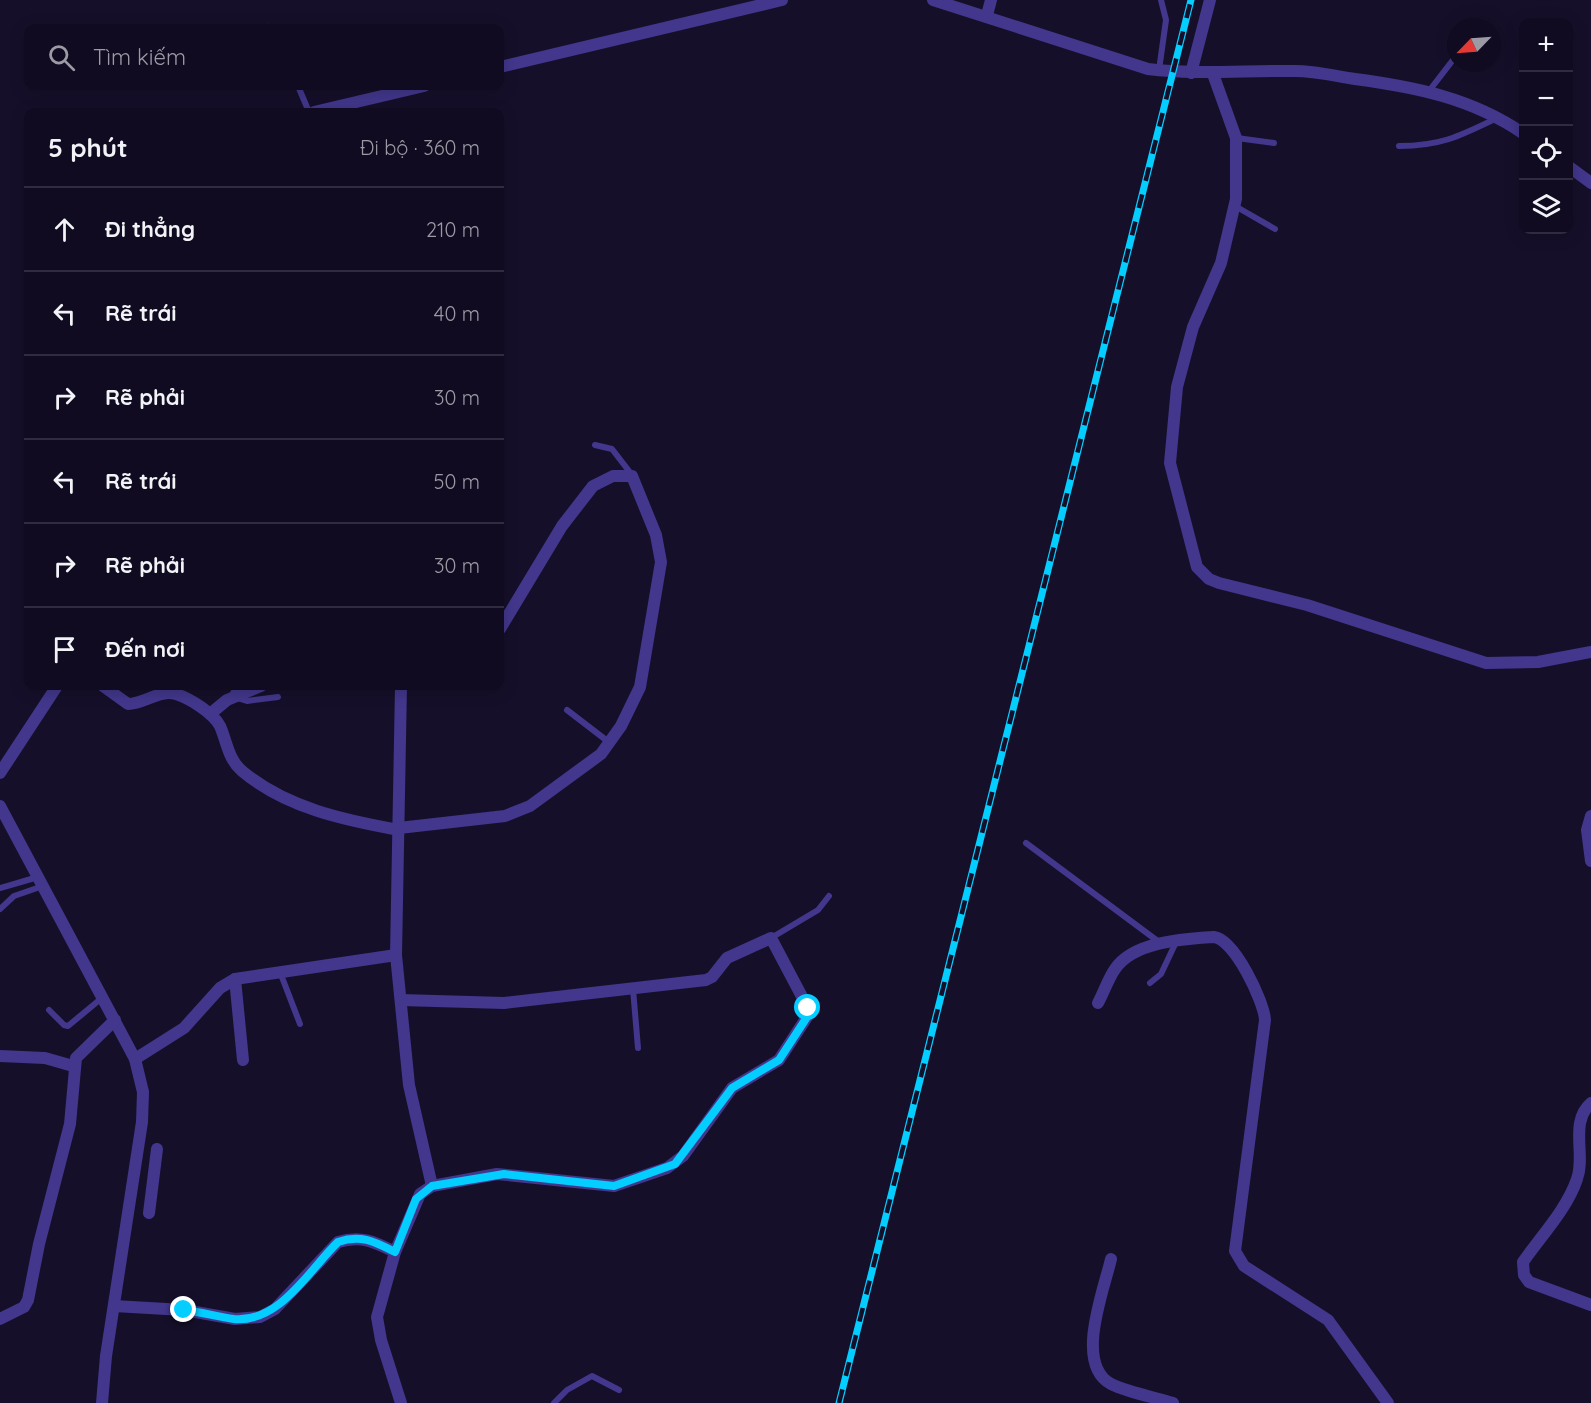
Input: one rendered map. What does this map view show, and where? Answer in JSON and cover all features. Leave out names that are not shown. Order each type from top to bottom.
[{"type":"street","points":[[504,67],[782,0]]},
{"type":"street","points":[[933,0],[1159,70],[1213,74],[1295,71],[1429,91],[1460,100],[1519,131]]},
{"type":"street","points":[[987,15],[991,0]]},
{"type":"street","points":[[1191,73],[1210,0]]},
{"type":"street","points":[[1213,74],[1236,138],[1235,206],[1221,262],[1193,327],[1176,395],[1172,473],[1194,559],[1202,573],[1219,584],[1307,605],[1486,663],[1538,662],[1591,652]]},
{"type":"street","points":[[352,108],[411,90]]},
{"type":"street","points":[[1573,169],[1591,183]]},
{"type":"street","points":[[166,690],[210,714],[220,727],[235,764],[259,783],[327,815],[399,829],[505,816],[518,811],[587,767],[611,744],[640,687],[661,561],[656,535],[632,476],[613,476],[592,486],[559,531],[504,621]]},
{"type":"street","points":[[0,773],[54,690]]},
{"type":"street","points":[[109,690],[128,704],[140,703],[162,690]]},
{"type":"street","points":[[210,714],[232,694],[246,690]]},
{"type":"street","points":[[401,690],[396,955],[410,1085],[432,1186]]},
{"type":"street","points":[[1,810],[135,1059],[143,1092],[143,1108],[102,1403]]},
{"type":"street","points":[[1591,816],[1587,830],[1591,861]]},
{"type":"street","points":[[1098,1003],[1116,968],[1138,952],[1159,943],[1177,940],[1214,937],[1225,941],[1264,1009],[1235,1244],[1238,1260],[1328,1320],[1388,1403]]},
{"type":"street","points":[[401,1000],[504,1003],[706,980],[727,958],[771,938],[808,1008],[807,1017],[779,1060],[732,1088],[675,1164],[614,1186],[504,1174],[432,1186],[416,1199],[395,1252],[377,1317],[381,1340],[401,1403]]},
{"type":"street","points":[[135,1059],[184,1028],[220,988],[235,979],[396,955]]},
{"type":"street","points":[[235,979],[243,1060]]},
{"type":"street","points":[[0,1318],[24,1307],[28,1300],[39,1244],[70,1124],[74,1066],[79,1053],[115,1020]]},
{"type":"street","points":[[0,1056],[45,1058],[74,1066]]},
{"type":"street","points":[[1591,1103],[1581,1116],[1578,1179],[1565,1203],[1522,1262],[1524,1275],[1529,1282],[1591,1305]]},
{"type":"street","points":[[149,1213],[157,1149]]},
{"type":"street","points":[[134,1174],[153,1177]]},
{"type":"street","points":[[114,1306],[184,1310],[235,1319],[260,1317],[275,1309],[338,1242],[352,1237],[370,1240],[395,1252]]},
{"type":"street","points":[[1111,1259],[1090,1343],[1099,1371],[1110,1383],[1173,1403]]},
{"type":"lane","points":[[1159,70],[1166,20],[1161,0]]},
{"type":"lane","points":[[1429,91],[1447,68]]},
{"type":"lane","points":[[300,90],[307,108]]},
{"type":"lane","points":[[1399,146],[1429,146],[1452,140],[1498,118]]},
{"type":"lane","points":[[1236,138],[1274,143]]},
{"type":"lane","points":[[1235,206],[1275,229]]},
{"type":"lane","points":[[596,445],[612,449],[632,476]]},
{"type":"lane","points":[[232,694],[247,701],[278,697]]},
{"type":"lane","points":[[567,710],[611,744]]},
{"type":"lane","points":[[1026,843],[1159,943]]},
{"type":"lane","points":[[0,888],[40,881]]},
{"type":"lane","points":[[0,909],[14,896],[40,881]]},
{"type":"lane","points":[[771,938],[818,910],[829,896]]},
{"type":"lane","points":[[1150,983],[1161,974],[1177,940]]},
{"type":"lane","points":[[280,971],[300,1024]]},
{"type":"lane","points":[[633,988],[638,1048]]},
{"type":"lane","points":[[49,1010],[64,1025],[68,1026],[103,997]]},
{"type":"lane","points":[[554,1403],[575,1384],[592,1376],[619,1390]]},
{"type":"railway","points":[[839,1403],[1191,0]]},
{"type":"route","points":[[184,1310],[235,1319],[260,1317],[275,1309],[338,1242],[352,1237],[370,1240],[395,1252],[416,1199],[432,1186],[504,1174],[614,1186],[675,1164],[732,1088],[779,1060],[807,1017],[808,1008]]}]
